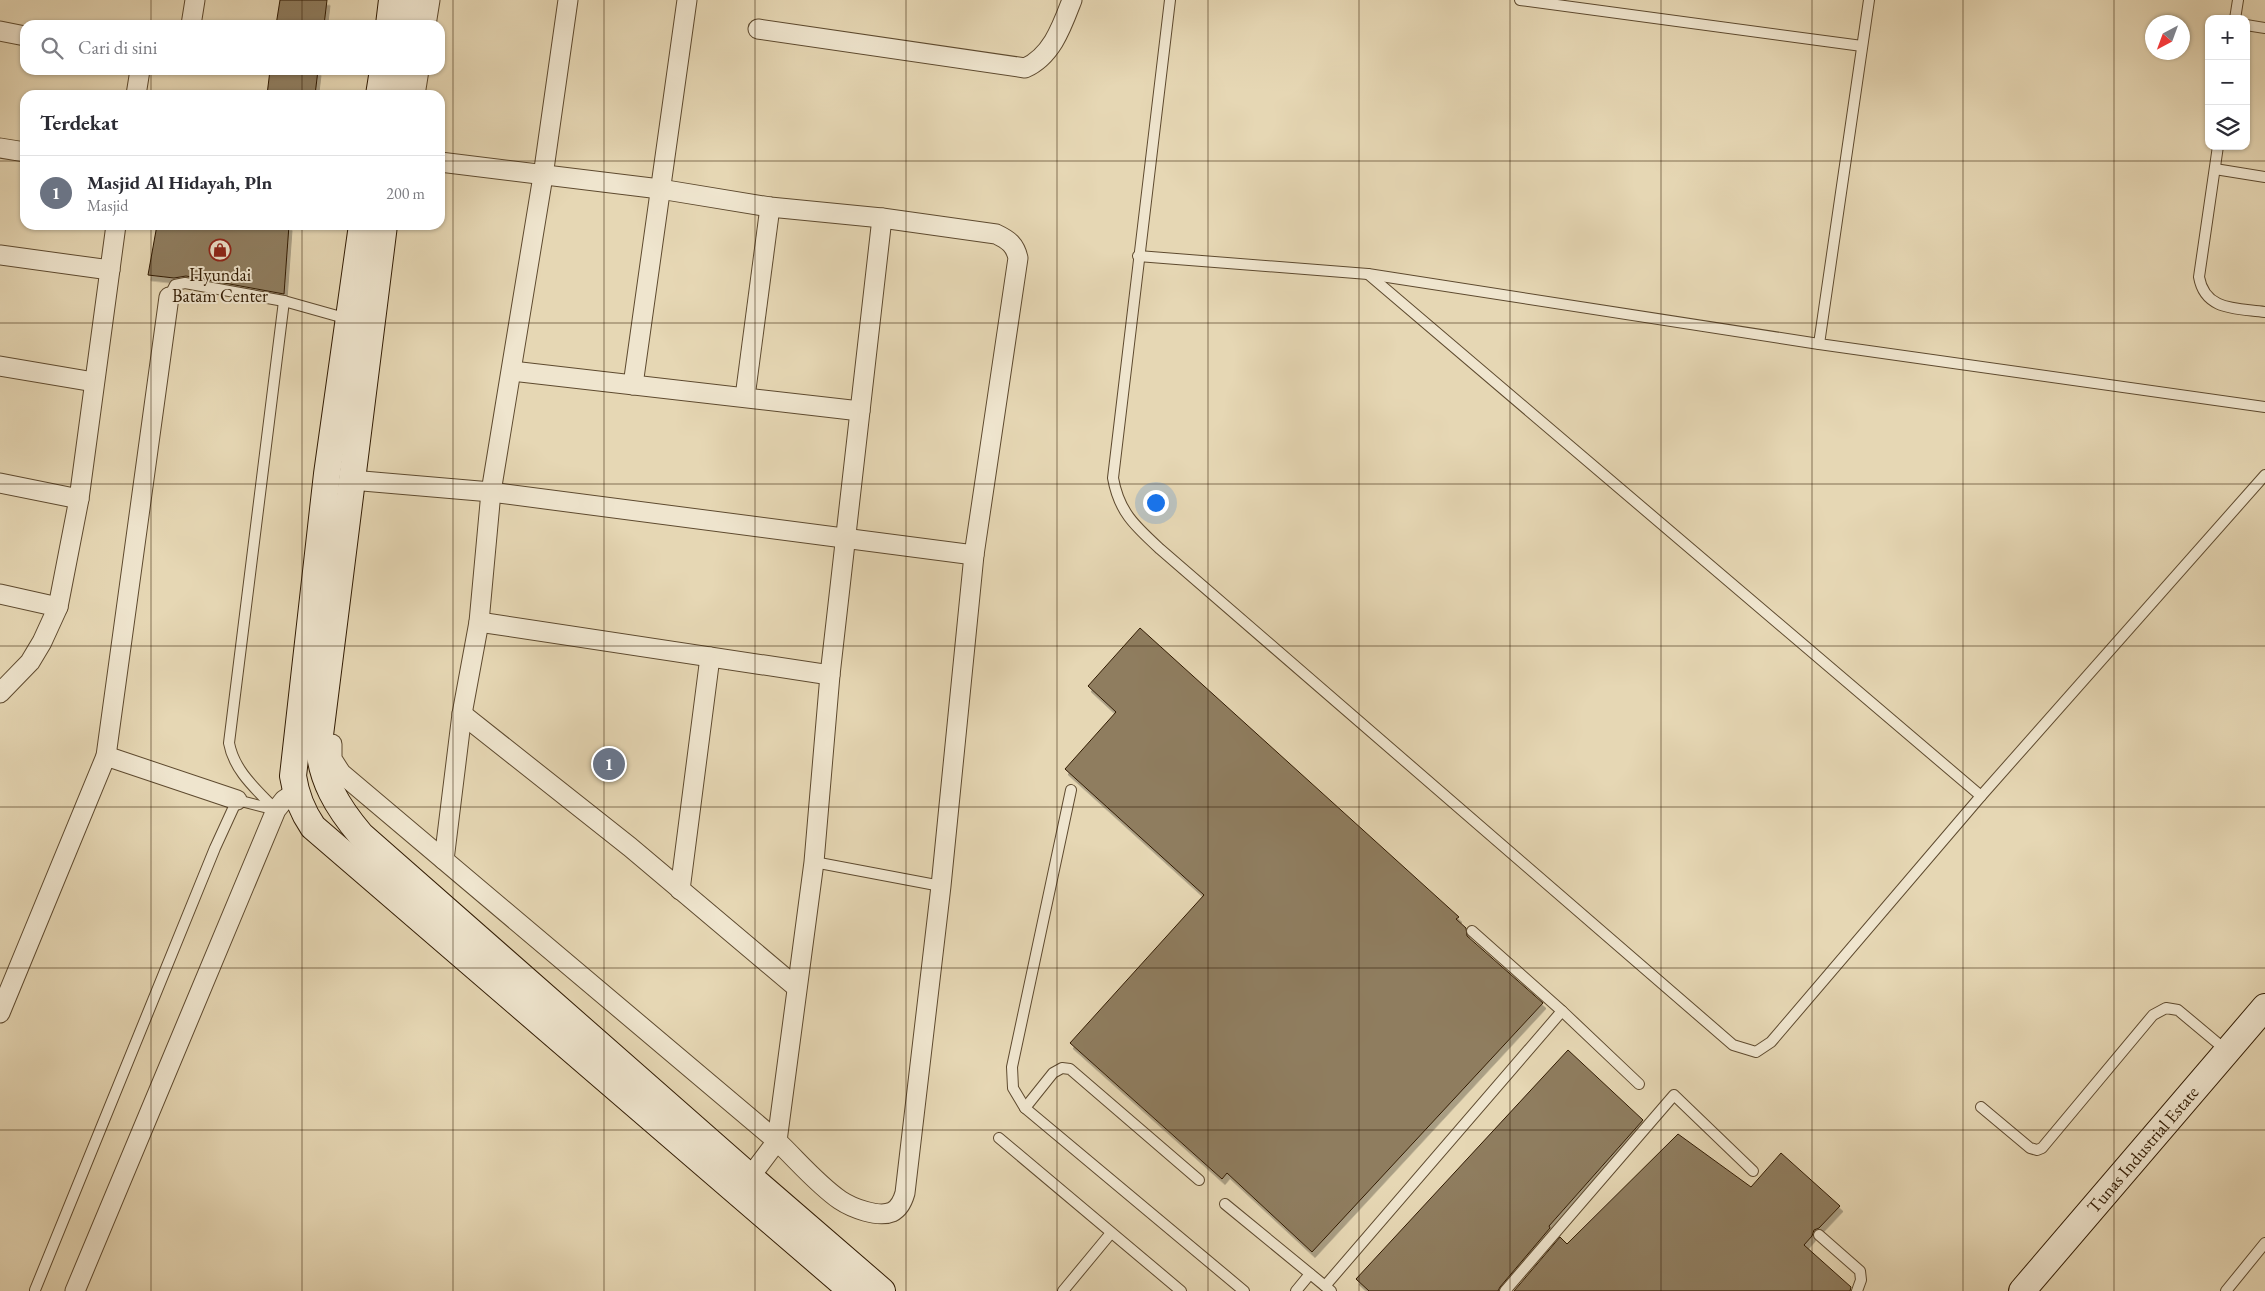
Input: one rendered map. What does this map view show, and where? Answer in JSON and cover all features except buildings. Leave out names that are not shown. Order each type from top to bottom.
[{"type":"main road","points":[[390,20],[392,0]]},
{"type":"main road","points":[[411,20],[414,0]]},
{"type":"main road","points":[[380,90],[382,75]]},
{"type":"main road","points":[[402,90],[403,75]]},
{"type":"main road","points":[[361,230],[327,474],[293,776],[296,792],[304,813],[313,827],[637,1092],[750,1178],[882,1291]]},
{"type":"main road","points":[[383,230],[357,480],[319,743],[319,759],[330,789],[338,805],[361,835],[852,1291]]},
{"type":"main road","name":"Tunas Industrial Estate","points":[[2031,1285],[2228,1051],[2263,1013]]},
{"type":"street","points":[[192,20],[195,0]]},
{"type":"street","points":[[427,20],[430,0]]},
{"type":"street","points":[[444,860],[462,714],[479,622],[491,492],[543,176],[568,0]]},
{"type":"street","points":[[633,385],[687,0]]},
{"type":"street","points":[[758,29],[1025,68],[1034,64],[1051,45],[1060,30],[1072,0]]},
{"type":"street","points":[[0,31],[20,35]]},
{"type":"street","points":[[137,90],[139,75]]},
{"type":"street","points":[[416,90],[418,75]]},
{"type":"street","points":[[0,148],[20,151]]},
{"type":"street","points":[[395,230],[357,480],[331,751],[332,759],[341,773],[777,1141],[830,1192],[853,1206],[870,1212],[892,1212],[902,1201],[905,1193],[941,886],[974,555],[1018,258],[1016,250],[1012,244],[996,234],[882,218],[770,207],[660,189],[445,163]]},
{"type":"street","points":[[745,397],[770,207]]},
{"type":"street","points":[[750,1178],[777,1141],[814,862],[830,675],[882,218]]},
{"type":"street","points":[[0,693],[30,662],[42,642],[58,606],[79,499],[115,230]]},
{"type":"street","points":[[0,255],[110,270]]},
{"type":"street","points":[[0,1013],[106,756],[169,297]]},
{"type":"street","points":[[0,366],[94,382]]},
{"type":"street","points":[[512,371],[860,412]]},
{"type":"street","points":[[357,480],[491,492],[845,540],[974,555]]},
{"type":"street","points":[[0,483],[79,499]]},
{"type":"street","points":[[0,594],[58,606]]},
{"type":"street","points":[[479,622],[830,675]]},
{"type":"street","points":[[680,890],[710,657]]},
{"type":"street","points":[[462,714],[680,890],[796,987]]},
{"type":"street","points":[[106,756],[237,800]]},
{"type":"street","points":[[74,1291],[276,810],[284,800],[296,792]]},
{"type":"lane","points":[[1170,0],[1138,256],[1114,478],[1116,494],[1124,513],[1135,526],[1160,548],[1733,1045],[1756,1052],[1771,1042],[1981,796],[2265,475]]},
{"type":"lane","points":[[1520,0],[1862,46]]},
{"type":"lane","points":[[1819,344],[1868,0]]},
{"type":"lane","points":[[2236,15],[2238,0]]},
{"type":"lane","points":[[2250,26],[2265,28]]},
{"type":"lane","points":[[2217,150],[2199,277],[2201,289],[2208,298],[2219,305],[2265,312]]},
{"type":"lane","points":[[2215,169],[2265,177]]},
{"type":"lane","points":[[1138,256],[1368,274],[1819,344],[2265,407]]},
{"type":"lane","points":[[1368,274],[1981,796]]},
{"type":"lane","points":[[169,297],[176,285],[185,283],[284,301],[349,320]]},
{"type":"lane","points":[[276,810],[241,773],[234,761],[229,743],[284,301]]},
{"type":"lane","points":[[1071,790],[1012,1067],[1013,1088],[1025,1108],[1244,1291]]},
{"type":"lane","points":[[35,1290],[215,848],[237,800],[276,810]]},
{"type":"lane","points":[[814,862],[941,886]]},
{"type":"lane","points":[[1472,931],[1562,1011],[1639,1084]]},
{"type":"lane","points":[[1981,1106],[2030,1148],[2037,1150],[2042,1148],[2154,1015],[2166,1008],[2178,1010],[2228,1051]]},
{"type":"lane","points":[[1225,1204],[1328,1289],[1562,1011]]},
{"type":"lane","points":[[1025,1108],[1053,1073],[1062,1068],[1070,1069],[1199,1180]]},
{"type":"lane","points":[[1505,1291],[1674,1095],[1753,1171]]},
{"type":"lane","points":[[999,1138],[1180,1291]]},
{"type":"lane","points":[[1063,1291],[1111,1232]]},
{"type":"lane","points":[[1820,1235],[1860,1271],[1861,1280],[1857,1291]]},
{"type":"lane","points":[[2226,1291],[2265,1243]]},
{"type":"lane","points":[[1296,1291],[1310,1274]]},
{"type":"place","name":"Hyundai Batam Center","points":[[220,250]]},
{"type":"place","name":"Masjid Al Hidayah, Pln","points":[[609,764]]}]
